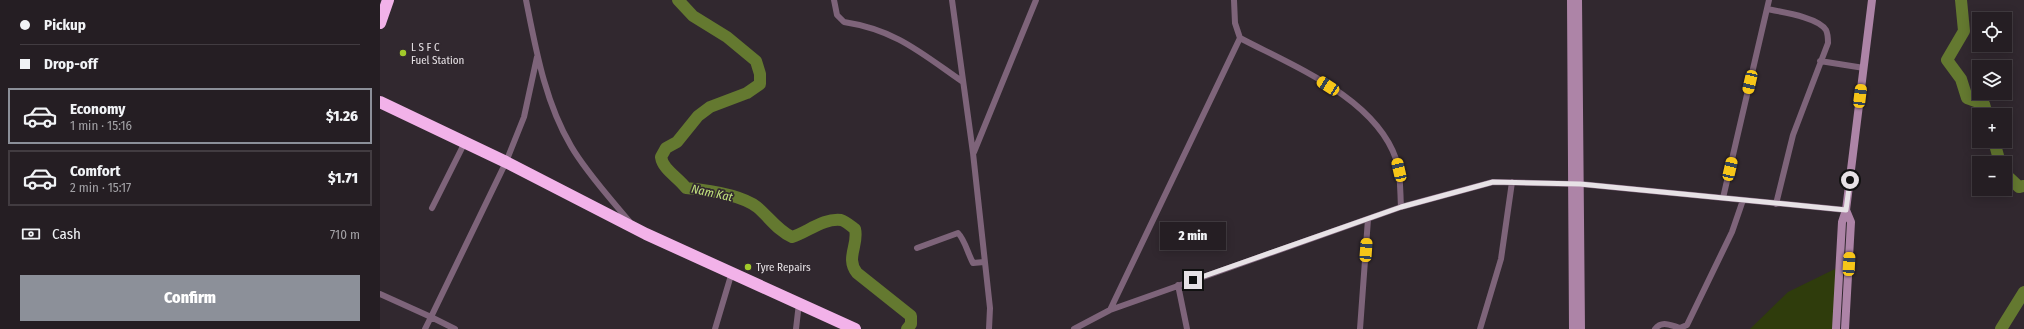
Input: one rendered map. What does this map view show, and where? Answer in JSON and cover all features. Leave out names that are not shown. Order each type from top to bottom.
[{"type":"highway","points":[[380,23],[388,0]]},
{"type":"highway","points":[[380,102],[506,162],[633,227],[855,329]]},
{"type":"street","points":[[526,0],[537,57],[555,114],[571,147],[633,227]]},
{"type":"street","points":[[834,0],[838,15],[844,22],[857,24],[895,36],[908,43],[963,82]]},
{"type":"street","points":[[951,0],[973,153],[990,308],[989,329]]},
{"type":"street","points":[[973,153],[1036,0]]},
{"type":"street","points":[[1234,0],[1235,23],[1240,38],[1316,78],[1353,102],[1381,129],[1396,158],[1399,170],[1401,207]]},
{"type":"street","points":[[1570,0],[1581,329]]},
{"type":"street","points":[[1573,329],[1578,0]]},
{"type":"street","points":[[1723,198],[1768,0]]},
{"type":"street","points":[[1836,329],[1842,222],[1846,210],[1872,0]]},
{"type":"street","points":[[1767,9],[1812,21],[1826,30],[1828,43],[1820,60],[1793,135],[1776,204]]},
{"type":"street","points":[[1110,310],[1240,38]]},
{"type":"street","points":[[425,329],[506,162],[524,117],[537,57]]},
{"type":"street","points":[[1820,60],[1864,68]]},
{"type":"street","points":[[432,208],[465,142]]},
{"type":"street","points":[[1074,329],[1110,310],[1178,285],[1401,207],[1493,182],[1576,184],[1846,210]]},
{"type":"street","points":[[1480,329],[1501,259],[1512,182]]},
{"type":"street","points":[[1655,329],[1659,324],[1663,323],[1680,328],[1687,325],[1732,232],[1743,200]]},
{"type":"street","points":[[1845,329],[1851,222],[1846,210]]},
{"type":"street","points":[[1360,329],[1368,219]]},
{"type":"street","points":[[917,248],[958,233],[962,237],[973,263],[984,262]]},
{"type":"street","points":[[715,329],[732,272]]},
{"type":"street","points":[[1178,285],[1187,329]]},
{"type":"street","points":[[380,294],[455,329]]},
{"type":"street","points":[[796,329],[799,303]]},
{"type":"green space","points":[[1839,267],[1836,329],[1750,329],[1788,292]]},
{"type":"waterway","name":"Nam Kat","points":[[678,0],[693,16],[727,37],[756,61],[760,74],[760,84],[747,93],[710,107],[698,116],[677,142],[666,148],[661,157],[662,162],[686,188],[723,193],[742,199],[757,207],[778,228],[792,237],[828,221],[844,221],[855,229],[856,235],[852,262],[857,273],[911,316],[911,324],[907,329]]},
{"type":"waterway","points":[[1961,0],[1964,31],[1947,60],[1961,79],[1967,98],[1984,104],[1985,108]]},
{"type":"waterway","points":[[1996,148],[1998,156]]},
{"type":"waterway","points":[[2012,180],[2019,187],[2024,186]]},
{"type":"waterway","points":[[2001,329],[2024,292]]},
{"type":"place","name":"L S F C Fuel Station","points":[[403,53]]},
{"type":"place","name":"Tyre Repairs","points":[[748,267]]},
{"type":"route","points":[[1193,280],[1401,207],[1493,182],[1580,184],[1846,210],[1850,180]]}]
